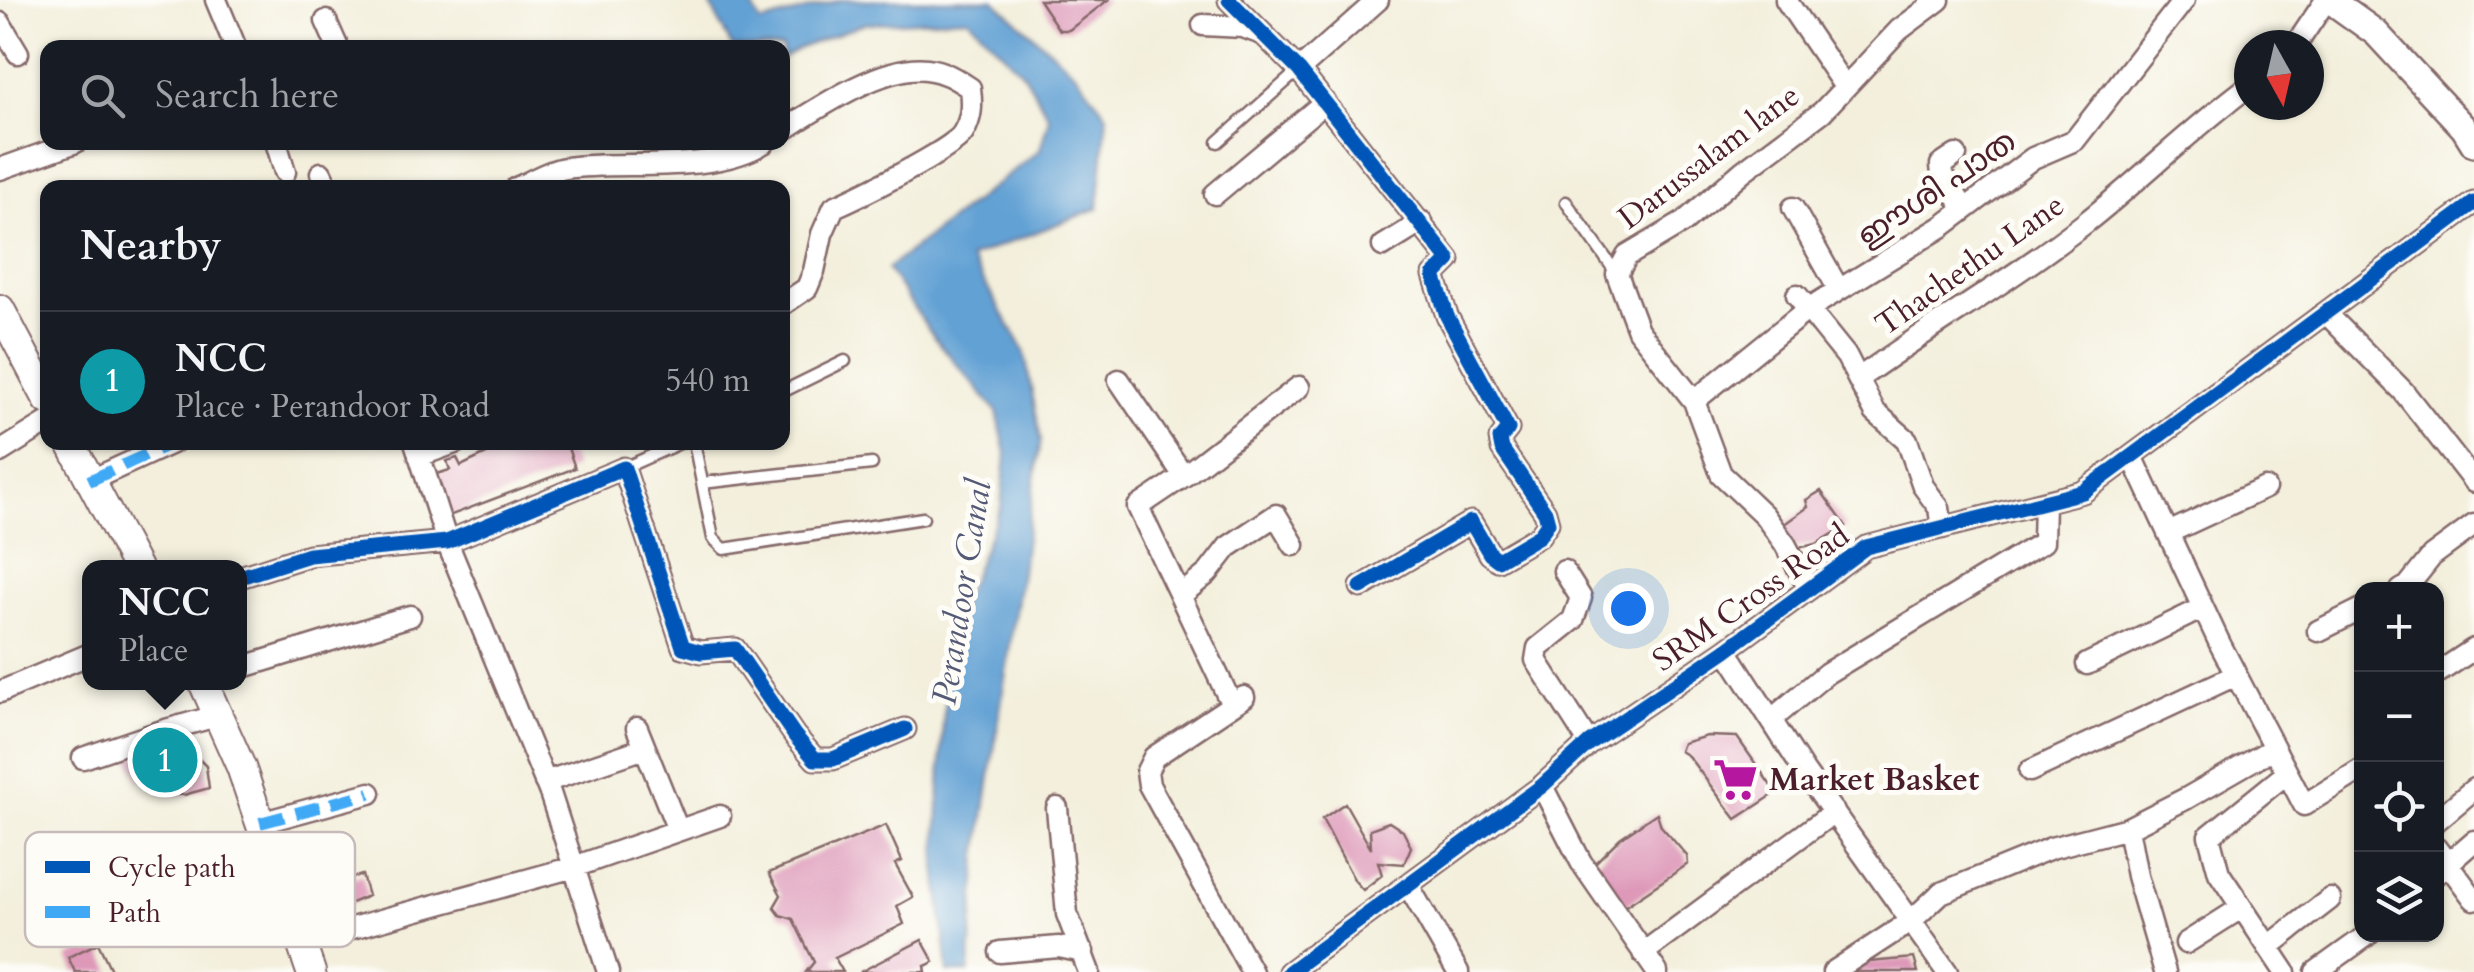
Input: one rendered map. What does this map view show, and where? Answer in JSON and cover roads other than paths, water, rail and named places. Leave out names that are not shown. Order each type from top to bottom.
[{"type":"main road","points":[[0,309],[40,369]]},
{"type":"main road","points":[[74,450],[133,560]]},
{"type":"main road","points":[[208,690],[263,832]]},
{"type":"main road","points":[[302,947],[311,972]]},
{"type":"street","points":[[216,0],[233,40]]},
{"type":"street","points":[[1230,0],[1325,102],[1449,260],[1434,275],[1447,316],[1508,429],[1500,438],[1502,449],[1545,512],[1548,523],[1538,536],[1498,560],[1490,554],[1471,522],[1361,587]]},
{"type":"street","points":[[1298,70],[1378,0]]},
{"type":"street","points":[[1786,0],[1845,88]]},
{"type":"street","name":"Darussalam lane","points":[[1809,589],[1786,544],[1764,514],[1721,474],[1694,401],[1638,330],[1617,274],[1627,256],[1684,222],[1742,171],[1822,112],[1899,30],[1940,0]]},
{"type":"street","name":"ഈശി പാത","points":[[1694,401],[1803,302],[1838,290],[1965,210],[2033,158],[2075,140],[2184,0]]},
{"type":"street","points":[[2307,30],[2328,0],[2376,32],[2464,128],[2474,144]]},
{"type":"street","points":[[326,21],[334,40]]},
{"type":"street","points":[[0,23],[18,53]]},
{"type":"street","points":[[1203,25],[1242,27],[1264,34]]},
{"type":"street","points":[[790,127],[868,83],[923,68],[947,74],[970,88],[973,108],[961,136],[874,190],[834,207],[807,288],[790,299]]},
{"type":"street","name":"Thachethu Lane","points":[[1942,528],[1939,508],[1923,486],[1907,440],[1875,412],[1858,380],[2086,222],[2234,99]]},
{"type":"street","points":[[1215,194],[1325,102]]},
{"type":"street","points":[[0,169],[53,150]]},
{"type":"street","points":[[278,150],[285,172]]},
{"type":"street","points":[[571,174],[679,164],[753,150]]},
{"type":"street","points":[[1956,155],[1941,164],[1942,175],[1965,210]]},
{"type":"street","name":"SRM Cross Road","points":[[1289,972],[1542,786],[1589,743],[1726,650],[1866,547],[2083,492],[2474,203]]},
{"type":"street","points":[[1793,208],[1838,290]]},
{"type":"street","points":[[1383,246],[1422,222]]},
{"type":"street","points":[[1803,302],[1846,357],[1858,380]]},
{"type":"street","points":[[2326,313],[2403,391],[2474,482]]},
{"type":"street","points":[[1120,380],[1184,476]]},
{"type":"street","points":[[1252,972],[1149,785],[1147,771],[1154,757],[1238,701],[1180,596],[1138,506],[1184,476],[1298,387]]},
{"type":"street","points":[[0,452],[40,427]]},
{"type":"street","points":[[89,481],[157,450]]},
{"type":"street","points":[[417,450],[447,542],[545,782],[608,972]]},
{"type":"street","points":[[2132,456],[2236,675],[2304,805],[2354,774]]},
{"type":"street","points":[[247,575],[309,554],[447,542],[624,468],[683,647],[702,652],[735,649],[794,736],[815,759],[833,759],[905,730]]},
{"type":"street","points":[[2168,533],[2265,488]]},
{"type":"street","points":[[1771,720],[1827,673],[2043,542],[2044,502]]},
{"type":"street","points":[[1180,596],[1208,573],[1228,547],[1276,515],[1294,545]]},
{"type":"street","points":[[2411,582],[2432,556],[2474,525]]},
{"type":"street","points":[[1564,570],[1581,598],[1572,620],[1538,648],[1536,660],[1589,743]]},
{"type":"street","points":[[2087,664],[2203,608]]},
{"type":"street","points":[[2318,631],[2354,613]]},
{"type":"street","points":[[247,666],[410,616]]},
{"type":"street","points":[[2439,672],[2474,649]]},
{"type":"street","points":[[1726,650],[1947,972]]},
{"type":"street","points":[[0,692],[82,657]]},
{"type":"street","points":[[2030,771],[2236,675]]},
{"type":"street","points":[[83,758],[162,730],[220,715]]},
{"type":"street","points":[[637,728],[678,830]]},
{"type":"street","points":[[545,782],[645,748]]},
{"type":"street","points":[[1833,972],[1911,920],[1942,893],[2051,848],[2128,828],[2274,748]]},
{"type":"street","points":[[2285,972],[2220,873],[2209,836],[2287,772]]},
{"type":"street","points":[[1542,786],[1581,862],[1657,972]]},
{"type":"street","points":[[2444,814],[2474,788]]},
{"type":"street","points":[[260,823],[370,794]]},
{"type":"street","points":[[1057,808],[1066,914],[1086,962]]},
{"type":"street","points":[[1643,954],[1834,812]]},
{"type":"street","points":[[355,927],[574,867],[720,816]]},
{"type":"street","points":[[2128,828],[2165,972]]},
{"type":"street","points":[[2444,860],[2474,841]]},
{"type":"street","points":[[2444,865],[2474,899]]},
{"type":"street","points":[[1408,884],[1458,972]]},
{"type":"street","points":[[2268,947],[2330,900]]},
{"type":"street","points":[[2186,943],[2241,908]]},
{"type":"street","points":[[2316,972],[2358,942]]},
{"type":"street","points":[[1000,952],[1059,947],[1086,962]]},
{"type":"lane","points":[[1218,142],[1298,70]]},
{"type":"lane","points":[[1566,202],[1617,274]]},
{"type":"lane","points":[[790,388],[844,361]]},
{"type":"lane","points":[[624,468],[664,450]]},
{"type":"lane","points":[[696,450],[713,538],[724,549],[923,518]]},
{"type":"lane","points":[[702,483],[872,464]]},
{"type":"water","points":[[708,0],[749,0],[761,23],[840,0],[994,0],[1076,73],[1107,115],[1098,208],[970,258],[1024,350],[1041,440],[978,856],[969,972],[948,972],[936,867],[943,720],[962,601],[1001,507],[1006,454],[997,412],[934,337],[887,269],[1040,150],[1049,117],[1024,74],[968,18],[863,24],[790,54],[790,40],[728,40]]},
{"type":"place","name":"NCC","points":[[165,760]]},
{"type":"place","name":"Market Basket","points":[[1736,780]]},
{"type":"water label","name":"Perandoor Canal","points":[[962,592]]}]
